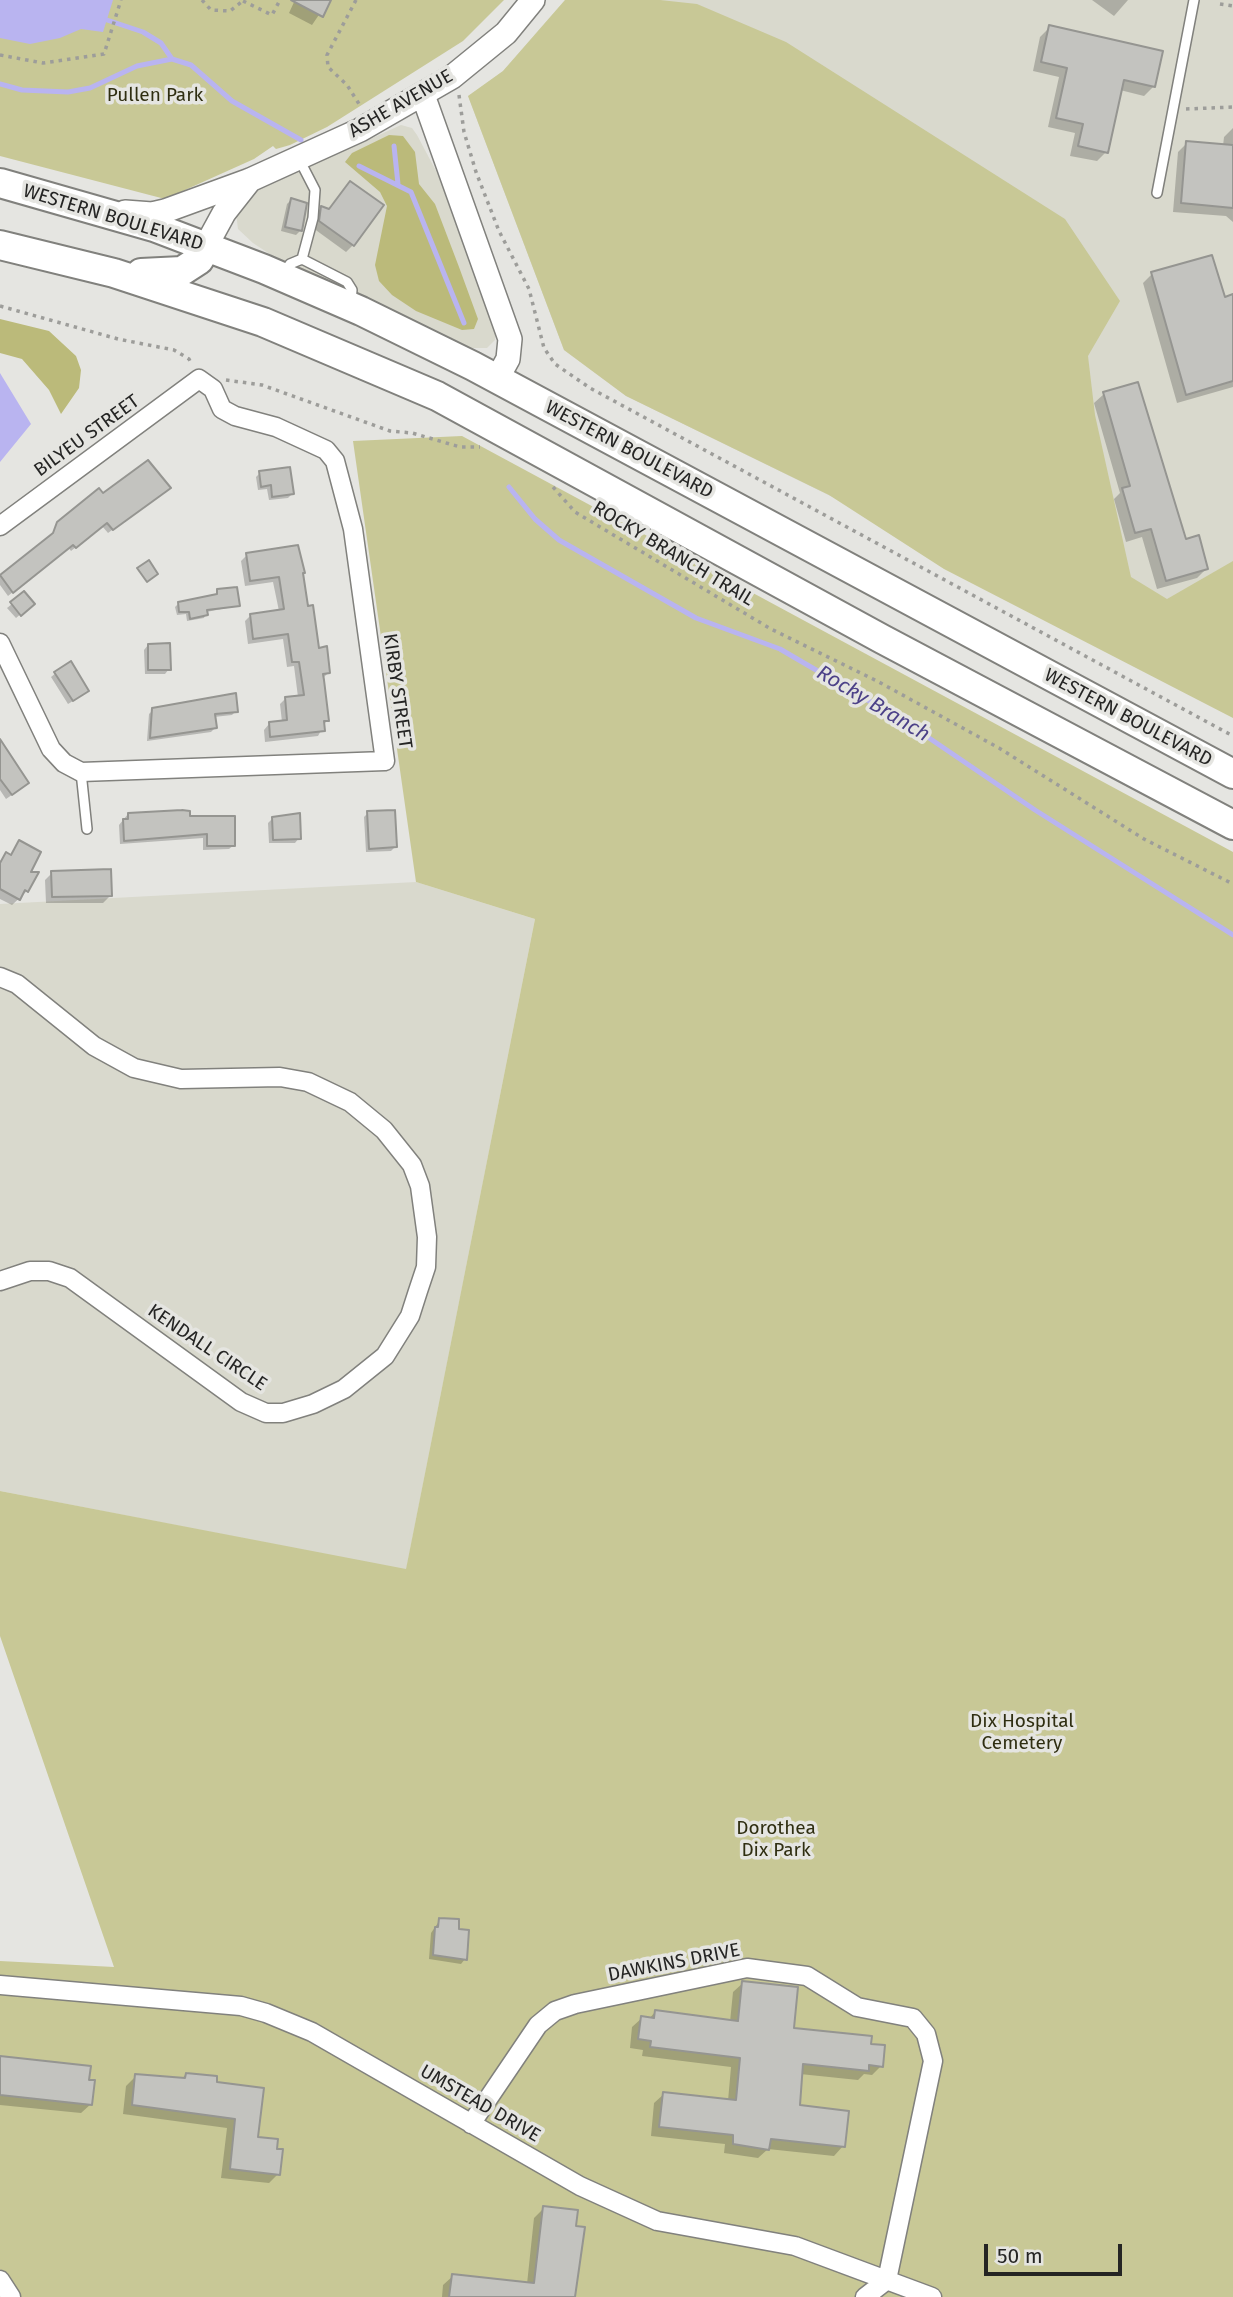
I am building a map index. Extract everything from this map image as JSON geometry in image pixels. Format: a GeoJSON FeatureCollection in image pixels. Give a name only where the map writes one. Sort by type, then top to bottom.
{"type":"FeatureCollection","features":[{"type":"Feature","properties":{"kind":"main road","name":"WESTERN BOULEVARD"},"geometry":{"type":"LineString","coordinates":[[0,183],[87,206],[205,246],[292,268],[350,306],[497,379],[1233,774]]}},
{"type":"Feature","properties":{"kind":"main road"},"geometry":{"type":"LineString","coordinates":[[0,245],[114,272],[310,340],[479,417],[882,639],[1233,825]]}},
{"type":"Feature","properties":{"kind":"main road"},"geometry":{"type":"LineString","coordinates":[[114,272],[182,271],[199,260],[205,246]]}},
{"type":"Feature","properties":{"kind":"main road"},"geometry":{"type":"LineString","coordinates":[[479,417],[497,379]]}},
{"type":"Feature","properties":{"kind":"street","name":"ASHE AVENUE"},"geometry":{"type":"LineString","coordinates":[[87,206],[152,214],[250,180],[299,159],[423,95],[452,76],[506,33],[533,0]]}},
{"type":"Feature","properties":{"kind":"street"},"geometry":{"type":"LineString","coordinates":[[423,95],[510,339],[508,359],[497,379]]}},
{"type":"Feature","properties":{"kind":"street","name":"ASHE AVENUE"},"geometry":{"type":"LineString","coordinates":[[205,246],[224,213],[250,180]]}},
{"type":"Feature","properties":{"kind":"street","name":"BILYEU STREET"},"geometry":{"type":"LineString","coordinates":[[0,526],[199,379]]}},
{"type":"Feature","properties":{"kind":"street","name":"KIRBY STREET"},"geometry":{"type":"LineString","coordinates":[[81,772],[385,761],[353,529],[335,461],[326,450],[311,441],[235,416],[222,409],[213,389],[199,379]]}},
{"type":"Feature","properties":{"kind":"street"},"geometry":{"type":"LineString","coordinates":[[0,643],[51,749],[64,763],[81,772]]}},
{"type":"Feature","properties":{"kind":"street","name":"KENDALL CIRCLE"},"geometry":{"type":"LineString","coordinates":[[0,977],[17,984],[94,1046],[134,1068],[181,1079],[280,1077],[308,1082],[350,1102],[392,1138],[412,1165],[420,1186],[427,1237],[426,1267],[410,1316],[385,1356],[344,1389],[313,1404],[284,1413],[266,1413],[241,1402],[70,1278],[49,1271],[30,1271],[0,1281]]}},
{"type":"Feature","properties":{"kind":"street","name":"DAWKINS DRIVE"},"geometry":{"type":"LineString","coordinates":[[471,2124],[538,2025],[555,2011],[575,2004],[747,1968],[807,1976],[857,2007],[913,2018],[926,2034],[933,2061],[887,2280]]}},
{"type":"Feature","properties":{"kind":"street","name":"UMSTEAD DRIVE"},"geometry":{"type":"LineString","coordinates":[[0,1985],[241,2006],[266,2013],[312,2032],[580,2186],[657,2221],[795,2246],[932,2297]]}},
{"type":"Feature","properties":{"kind":"street"},"geometry":{"type":"LineString","coordinates":[[0,2280],[12,2297]]}},
{"type":"Feature","properties":{"kind":"street"},"geometry":{"type":"LineString","coordinates":[[864,2297],[887,2280]]}},
{"type":"Feature","properties":{"kind":"lane"},"geometry":{"type":"LineString","coordinates":[[1157,193],[1194,0]]}},
{"type":"Feature","properties":{"kind":"lane"},"geometry":{"type":"LineString","coordinates":[[292,268],[313,218],[315,190],[299,159]]}},
{"type":"Feature","properties":{"kind":"lane"},"geometry":{"type":"LineString","coordinates":[[81,772],[87,829]]}},
{"type":"Feature","properties":{"kind":"path"},"geometry":{"type":"LineString","coordinates":[[0,55],[43,63],[104,54],[121,0]]}},
{"type":"Feature","properties":{"kind":"path"},"geometry":{"type":"LineString","coordinates":[[202,0],[211,10],[230,10],[244,0],[272,15],[280,0]]}},
{"type":"Feature","properties":{"kind":"path"},"geometry":{"type":"LineString","coordinates":[[356,0],[327,55],[328,66],[347,85],[363,109]]}},
{"type":"Feature","properties":{"kind":"path"},"geometry":{"type":"LineString","coordinates":[[1220,4],[1233,6]]}},
{"type":"Feature","properties":{"kind":"path"},"geometry":{"type":"LineString","coordinates":[[458,93],[464,132],[477,172],[499,231],[528,289],[544,348],[555,364],[590,388],[1233,736]]}},
{"type":"Feature","properties":{"kind":"path"},"geometry":{"type":"LineString","coordinates":[[1186,108],[1233,107]]}},
{"type":"Feature","properties":{"kind":"path"},"geometry":{"type":"LineString","coordinates":[[0,306],[118,339],[174,350],[189,359],[199,379],[233,380],[262,385],[390,431],[412,433],[460,447],[483,447]]}},
{"type":"Feature","properties":{"kind":"path","name":"ROCKY BRANCH TRAIL"},"geometry":{"type":"LineString","coordinates":[[550,484],[575,512],[771,629],[950,721],[1144,839],[1233,884]]}},
{"type":"Feature","properties":{"kind":"shaded area"},"geometry":{"type":"Polygon","coordinates":[[[0,0],[113,0],[103,32],[81,29],[60,38],[30,44],[0,38],[0,0]]]}},
{"type":"Feature","properties":{"kind":"shaded area"},"geometry":{"type":"Polygon","coordinates":[[[565,0],[1233,0],[1233,693],[626,396],[564,350],[468,96],[503,71],[565,0]]]}},
{"type":"Feature","properties":{"kind":"shaded area"},"geometry":{"type":"Polygon","coordinates":[[[401,125],[412,128],[417,135],[444,186],[496,332],[495,340],[487,348],[472,348],[294,270],[253,243],[238,229],[236,213],[249,194],[401,125]]]}},
{"type":"Feature","properties":{"kind":"shaded area"},"geometry":{"type":"Polygon","coordinates":[[[389,135],[403,136],[415,152],[419,184],[435,204],[478,319],[474,329],[462,330],[416,311],[392,295],[379,281],[375,265],[387,206],[380,192],[345,162],[352,153],[389,135]]]}},
{"type":"Feature","properties":{"kind":"shaded area"},"geometry":{"type":"Polygon","coordinates":[[[0,319],[49,331],[76,356],[81,370],[79,388],[61,414],[49,390],[22,359],[0,353],[0,319]]]}},
{"type":"Feature","properties":{"kind":"shaded area"},"geometry":{"type":"Polygon","coordinates":[[[0,373],[31,424],[0,462],[0,373]]]}},
{"type":"Feature","properties":{"kind":"shaded area"},"geometry":{"type":"Polygon","coordinates":[[[416,882],[535,919],[406,1570],[0,1491],[0,904],[416,882]]]}},
{"type":"Feature","properties":{"kind":"green space","name":"Pullen Park"},"geometry":{"type":"Polygon","coordinates":[[[0,0],[504,0],[463,41],[327,127],[290,145],[276,149],[273,146],[254,159],[165,199],[0,156],[0,0]]]}},
{"type":"Feature","properties":{"kind":"green space"},"geometry":{"type":"Polygon","coordinates":[[[565,0],[660,0],[697,4],[786,42],[1065,219],[1120,301],[1088,356],[1095,415],[1131,577],[1167,599],[1233,561],[1233,718],[944,569],[829,495],[626,396],[564,350],[468,96],[503,71],[565,0]]]}},
{"type":"Feature","properties":{"kind":"green space","name":"Dorothea Dix Park"},"geometry":{"type":"Polygon","coordinates":[[[462,436],[1233,852],[1233,2297],[17,2297],[0,2269],[0,1961],[114,1967],[0,1636],[0,1491],[406,1569],[535,919],[416,882],[353,441],[462,436]]]}},
{"type":"Feature","properties":{"kind":"building"},"geometry":{"type":"Polygon","coordinates":[[[291,0],[331,0],[323,17],[291,0]]]}},
{"type":"Feature","properties":{"kind":"building"},"geometry":{"type":"Polygon","coordinates":[[[1049,25],[1163,51],[1155,87],[1124,80],[1108,153],[1078,146],[1083,124],[1056,118],[1067,68],[1041,62],[1049,25]]]}},
{"type":"Feature","properties":{"kind":"building"},"geometry":{"type":"Polygon","coordinates":[[[1186,141],[1233,145],[1233,208],[1181,203],[1186,141]]]}},
{"type":"Feature","properties":{"kind":"building"},"geometry":{"type":"Polygon","coordinates":[[[350,181],[384,205],[354,246],[319,221],[321,206],[329,209],[350,181]]]}},
{"type":"Feature","properties":{"kind":"building"},"geometry":{"type":"Polygon","coordinates":[[[291,198],[307,203],[302,231],[285,227],[291,198]]]}},
{"type":"Feature","properties":{"kind":"building"},"geometry":{"type":"Polygon","coordinates":[[[1212,255],[1225,297],[1233,294],[1233,381],[1186,395],[1151,272],[1212,255]]]}},
{"type":"Feature","properties":{"kind":"building"},"geometry":{"type":"Polygon","coordinates":[[[1138,382],[1186,539],[1199,535],[1208,569],[1166,581],[1151,529],[1135,533],[1122,488],[1130,486],[1103,392],[1138,382]]]}},
{"type":"Feature","properties":{"kind":"building"},"geometry":{"type":"Polygon","coordinates":[[[148,460],[171,488],[113,530],[107,523],[76,548],[73,545],[13,593],[0,575],[53,533],[57,522],[99,488],[103,493],[148,460]]]}},
{"type":"Feature","properties":{"kind":"building"},"geometry":{"type":"Polygon","coordinates":[[[290,467],[294,494],[272,497],[271,485],[261,487],[259,471],[290,467]]]}},
{"type":"Feature","properties":{"kind":"building"},"geometry":{"type":"Polygon","coordinates":[[[298,545],[305,573],[308,606],[313,605],[319,648],[327,646],[330,673],[323,674],[329,721],[324,721],[325,731],[270,737],[269,722],[287,720],[285,697],[304,695],[299,662],[292,662],[288,634],[253,639],[250,614],[284,609],[279,577],[250,581],[246,553],[298,545]]]}},
{"type":"Feature","properties":{"kind":"building"},"geometry":{"type":"Polygon","coordinates":[[[149,560],[158,574],[147,582],[137,568],[149,560]]]}},
{"type":"Feature","properties":{"kind":"building"},"geometry":{"type":"Polygon","coordinates":[[[237,587],[240,606],[207,610],[208,615],[190,619],[189,612],[179,612],[178,602],[217,594],[217,589],[237,587]]]}},
{"type":"Feature","properties":{"kind":"building"},"geometry":{"type":"Polygon","coordinates":[[[24,591],[35,604],[21,616],[10,602],[24,591]]]}},
{"type":"Feature","properties":{"kind":"building"},"geometry":{"type":"Polygon","coordinates":[[[170,643],[171,670],[148,670],[148,644],[170,643]]]}},
{"type":"Feature","properties":{"kind":"building"},"geometry":{"type":"Polygon","coordinates":[[[71,661],[89,691],[73,701],[54,672],[71,661]]]}},
{"type":"Feature","properties":{"kind":"building"},"geometry":{"type":"Polygon","coordinates":[[[236,693],[238,712],[215,714],[217,728],[150,738],[152,708],[236,693]]]}},
{"type":"Feature","properties":{"kind":"building"},"geometry":{"type":"Polygon","coordinates":[[[0,739],[29,783],[12,795],[0,779],[0,739]]]}},
{"type":"Feature","properties":{"kind":"building"},"geometry":{"type":"Polygon","coordinates":[[[395,810],[397,847],[369,849],[367,811],[395,810]]]}},
{"type":"Feature","properties":{"kind":"building"},"geometry":{"type":"Polygon","coordinates":[[[190,811],[190,816],[235,816],[235,846],[207,846],[207,834],[124,841],[123,819],[128,819],[128,813],[190,811]]]}},
{"type":"Feature","properties":{"kind":"building"},"geometry":{"type":"Polygon","coordinates":[[[300,813],[301,839],[273,840],[272,817],[300,813]]]}},
{"type":"Feature","properties":{"kind":"building"},"geometry":{"type":"Polygon","coordinates":[[[19,840],[41,852],[31,872],[39,872],[28,892],[25,890],[20,900],[0,889],[0,863],[6,852],[11,855],[19,840]]]}},
{"type":"Feature","properties":{"kind":"building"},"geometry":{"type":"Polygon","coordinates":[[[111,869],[112,896],[52,897],[51,871],[111,869]]]}},
{"type":"Feature","properties":{"kind":"building"},"geometry":{"type":"Polygon","coordinates":[[[439,1918],[459,1919],[459,1929],[469,1930],[467,1960],[433,1955],[435,1927],[438,1927],[439,1918]]]}},
{"type":"Feature","properties":{"kind":"building"},"geometry":{"type":"Polygon","coordinates":[[[742,1981],[798,1987],[794,2028],[872,2036],[871,2044],[885,2045],[883,2067],[869,2065],[869,2071],[803,2064],[800,2105],[849,2111],[845,2147],[771,2139],[769,2150],[733,2144],[733,2135],[659,2127],[663,2092],[736,2100],[740,2058],[650,2047],[651,2041],[638,2039],[641,2016],[654,2018],[655,2010],[738,2021],[742,1981]]]}},
{"type":"Feature","properties":{"kind":"building"},"geometry":{"type":"Polygon","coordinates":[[[0,2056],[91,2066],[89,2080],[95,2080],[92,2105],[0,2095],[0,2056]]]}},
{"type":"Feature","properties":{"kind":"building"},"geometry":{"type":"Polygon","coordinates":[[[186,2073],[217,2076],[217,2082],[264,2088],[258,2137],[278,2139],[277,2149],[283,2149],[280,2175],[230,2169],[235,2119],[132,2105],[135,2074],[185,2078],[186,2073]]]}},
{"type":"Feature","properties":{"kind":"building"},"geometry":{"type":"Polygon","coordinates":[[[543,2206],[578,2210],[576,2226],[585,2227],[575,2297],[449,2297],[452,2274],[534,2283],[543,2206]]]}},
{"type":"Feature","properties":{"kind":"waterway"},"geometry":{"type":"LineString","coordinates":[[107,20],[143,32],[161,43],[172,59]]}},
{"type":"Feature","properties":{"kind":"waterway","name":"Rocky Branch"},"geometry":{"type":"LineString","coordinates":[[0,84],[22,90],[68,92],[90,88],[137,66],[172,59],[191,65],[232,101],[301,140]]}},
{"type":"Feature","properties":{"kind":"waterway"},"geometry":{"type":"LineString","coordinates":[[394,146],[398,184]]}},
{"type":"Feature","properties":{"kind":"waterway","name":"Rocky Branch"},"geometry":{"type":"LineString","coordinates":[[359,166],[411,192],[464,323]]}},
{"type":"Feature","properties":{"kind":"waterway","name":"Rocky Branch"},"geometry":{"type":"LineString","coordinates":[[509,487],[535,519],[559,540],[696,618],[780,649],[907,723],[1035,810],[1233,935]]}},
{"type":"Feature","properties":{"kind":"park label","name":"Dix Hospital Cemetery"},"geometry":{"type":"Point","coordinates":[1022,1733]}}]}
